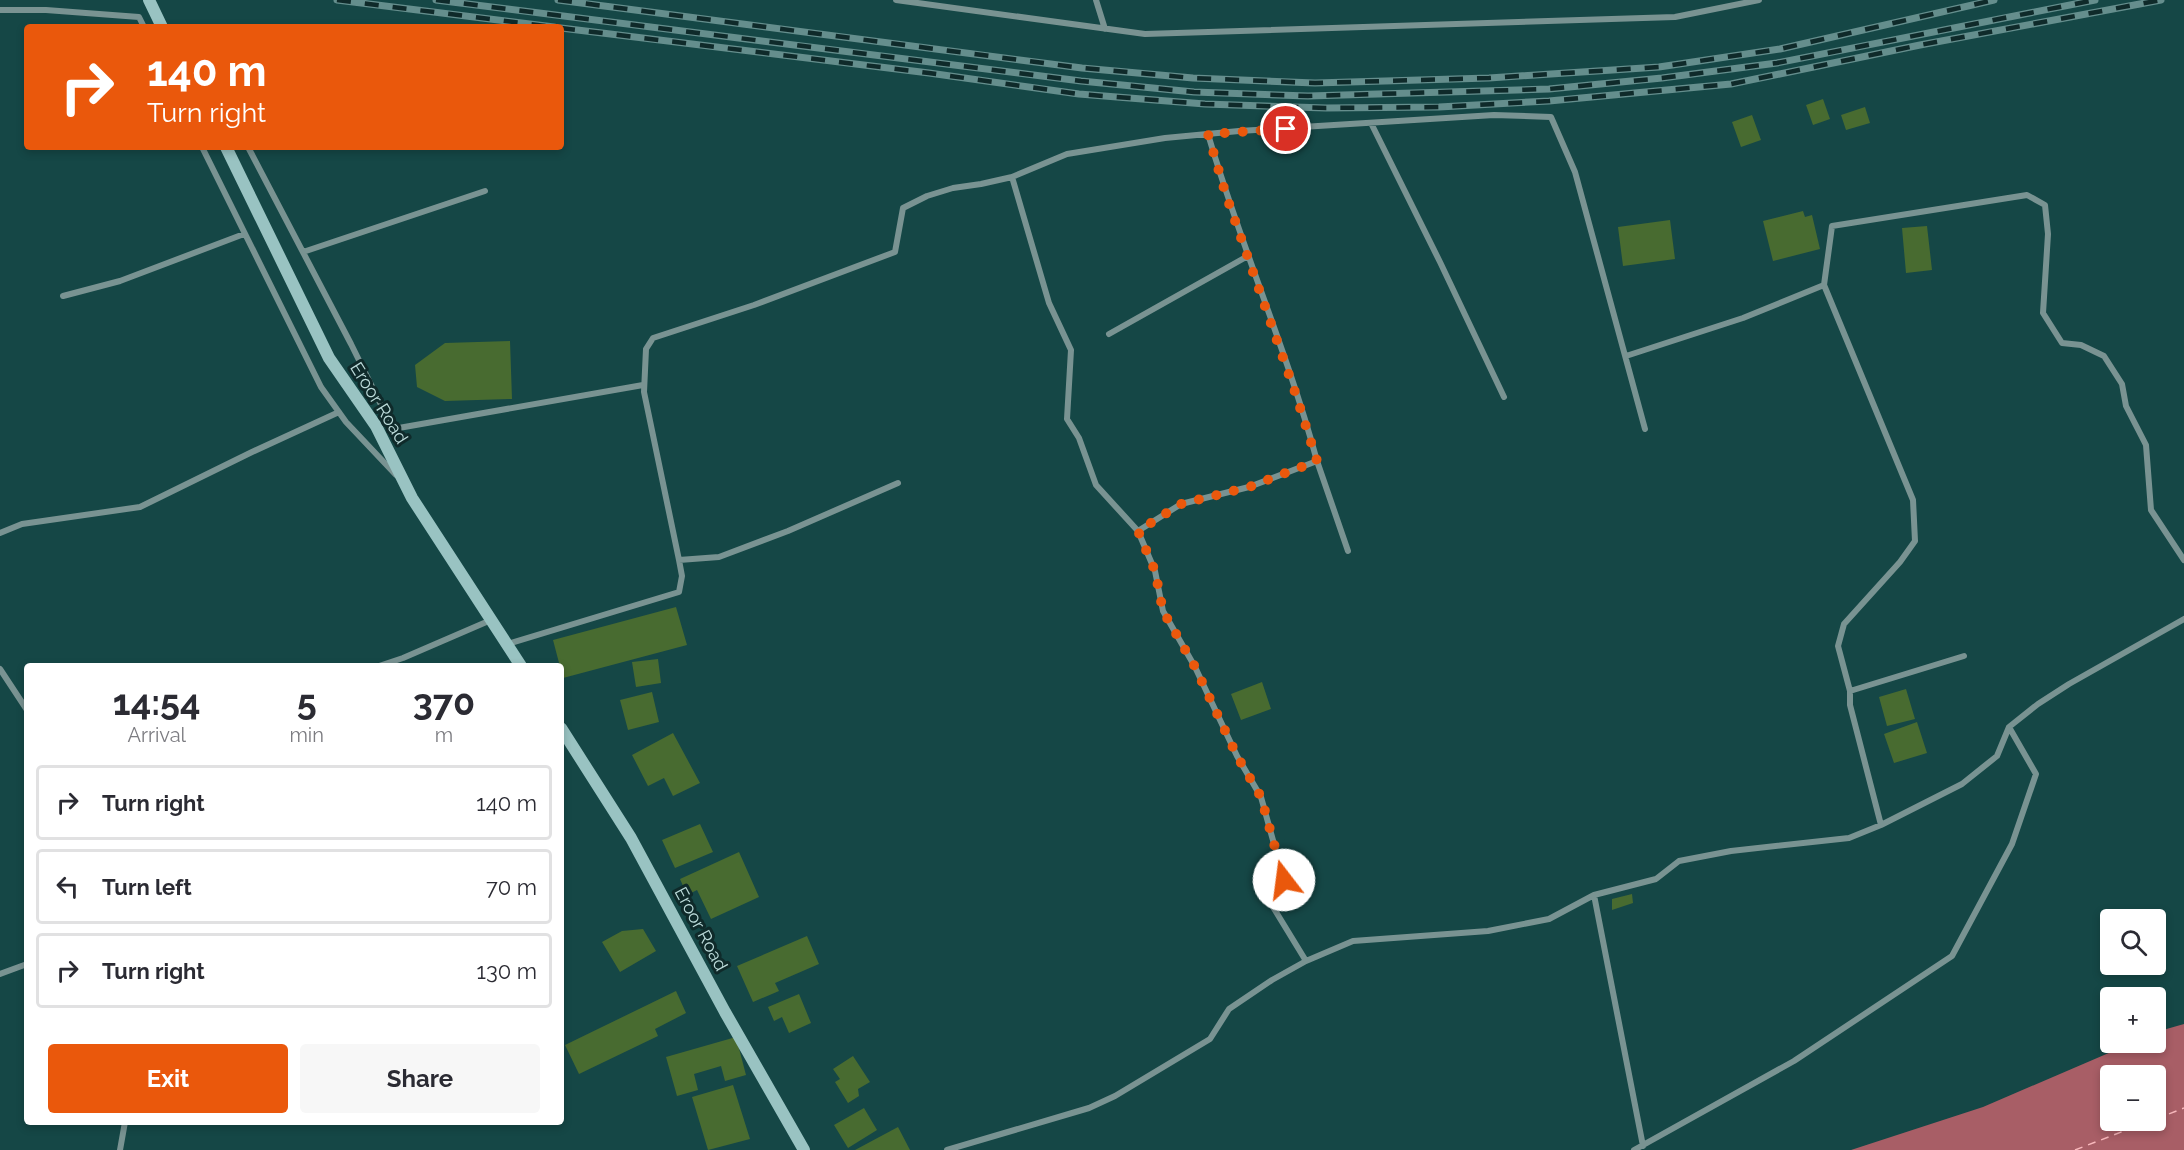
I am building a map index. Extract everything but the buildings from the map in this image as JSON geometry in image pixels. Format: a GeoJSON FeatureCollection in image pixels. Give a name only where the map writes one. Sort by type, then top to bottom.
{"type":"FeatureCollection","features":[{"type":"Feature","properties":{"kind":"main road"},"geometry":{"type":"LineString","coordinates":[[150,0],[161,24]]}},
{"type":"Feature","properties":{"kind":"main road","name":"Eroor Road"},"geometry":{"type":"LineString","coordinates":[[227,150],[329,358],[376,426],[405,485],[519,663]]}},
{"type":"Feature","properties":{"kind":"main road","name":"Eroor Road"},"geometry":{"type":"LineString","coordinates":[[564,733],[631,838],[800,1149]]}},
{"type":"Feature","properties":{"kind":"street"},"geometry":{"type":"LineString","coordinates":[[896,0],[1145,34],[1675,17],[1759,0]]}},
{"type":"Feature","properties":{"kind":"street"},"geometry":{"type":"LineString","coordinates":[[1096,0],[1105,29]]}},
{"type":"Feature","properties":{"kind":"street"},"geometry":{"type":"LineString","coordinates":[[0,10],[46,10],[139,17],[142,24]]}},
{"type":"Feature","properties":{"kind":"street"},"geometry":{"type":"LineString","coordinates":[[507,644],[679,592],[682,576],[643,384],[646,349],[653,338],[754,305],[895,252],[903,208],[927,196],[953,188],[1012,177],[1067,154],[1165,138],[1208,134],[1494,115],[1551,117],[1575,172],[1645,429]]}},
{"type":"Feature","properties":{"kind":"street"},"geometry":{"type":"LineString","coordinates":[[1371,123],[1504,397]]}},
{"type":"Feature","properties":{"kind":"street"},"geometry":{"type":"LineString","coordinates":[[1208,134],[1226,195],[1348,551]]}},
{"type":"Feature","properties":{"kind":"street"},"geometry":{"type":"LineString","coordinates":[[203,150],[321,387],[339,412],[405,485]]}},
{"type":"Feature","properties":{"kind":"street"},"geometry":{"type":"LineString","coordinates":[[250,150],[393,429],[643,384]]}},
{"type":"Feature","properties":{"kind":"street"},"geometry":{"type":"LineString","coordinates":[[1012,177],[1049,303],[1071,350],[1067,419],[1079,438],[1096,485],[1138,531],[1155,571],[1163,611],[1195,667],[1237,756],[1261,797],[1284,880],[1273,907],[1306,961]]}},
{"type":"Feature","properties":{"kind":"street"},"geometry":{"type":"LineString","coordinates":[[303,252],[485,191]]}},
{"type":"Feature","properties":{"kind":"street"},"geometry":{"type":"LineString","coordinates":[[1881,825],[1850,705],[1851,691],[1838,646],[1844,624],[1900,562],[1915,541],[1913,500],[1824,285],[1832,226],[2027,195],[2045,205],[2048,234],[2043,313],[2062,343],[2081,345],[2104,356],[2122,384],[2126,406],[2146,445],[2151,510],[2184,560]]}},
{"type":"Feature","properties":{"kind":"street"},"geometry":{"type":"LineString","coordinates":[[63,296],[120,281],[244,234]]}},
{"type":"Feature","properties":{"kind":"street"},"geometry":{"type":"LineString","coordinates":[[1109,334],[1248,256]]}},
{"type":"Feature","properties":{"kind":"street"},"geometry":{"type":"LineString","coordinates":[[1626,356],[1743,318],[1824,285]]}},
{"type":"Feature","properties":{"kind":"street"},"geometry":{"type":"LineString","coordinates":[[0,533],[22,524],[140,507],[339,412]]}},
{"type":"Feature","properties":{"kind":"street"},"geometry":{"type":"LineString","coordinates":[[1138,531],[1181,504],[1249,487],[1317,461]]}},
{"type":"Feature","properties":{"kind":"street"},"geometry":{"type":"LineString","coordinates":[[679,560],[719,557],[788,531],[898,483]]}},
{"type":"Feature","properties":{"kind":"street"},"geometry":{"type":"LineString","coordinates":[[947,1150],[1089,1108],[1115,1096],[1210,1039],[1229,1009],[1272,980],[1306,961],[1353,941],[1488,931],[1549,919],[1594,895],[1656,879],[1679,861],[1731,851],[1849,838],[1881,825],[1962,784],[1997,756],[2009,727],[2038,704],[2184,619]]}},
{"type":"Feature","properties":{"kind":"street"},"geometry":{"type":"LineString","coordinates":[[388,663],[491,620]]}},
{"type":"Feature","properties":{"kind":"street"},"geometry":{"type":"LineString","coordinates":[[1851,691],[1964,656]]}},
{"type":"Feature","properties":{"kind":"street"},"geometry":{"type":"LineString","coordinates":[[0,669],[24,705]]}},
{"type":"Feature","properties":{"kind":"street"},"geometry":{"type":"LineString","coordinates":[[1634,1150],[1794,1061],[1952,956],[2012,844],[2036,774],[2009,727]]}},
{"type":"Feature","properties":{"kind":"street"},"geometry":{"type":"LineString","coordinates":[[1594,895],[1643,1146]]}},
{"type":"Feature","properties":{"kind":"street"},"geometry":{"type":"LineString","coordinates":[[0,974],[24,965]]}},
{"type":"Feature","properties":{"kind":"street"},"geometry":{"type":"LineString","coordinates":[[120,1150],[124,1125]]}},
{"type":"Feature","properties":{"kind":"shaded area"},"geometry":{"type":"Polygon","coordinates":[[[2184,1024],[2184,1150],[1851,1150],[1983,1107],[2109,1053],[2166,1053],[2166,1029],[2184,1024]]]}},
{"type":"Feature","properties":{"kind":"ferry route"},"geometry":{"type":"LineString","coordinates":[[2166,1115],[2184,1108]]}},
{"type":"Feature","properties":{"kind":"ferry route"},"geometry":{"type":"LineString","coordinates":[[2075,1150],[2124,1131]]}},
{"type":"Feature","properties":{"kind":"railway"},"geometry":{"type":"LineString","coordinates":[[337,0],[530,24]]}},
{"type":"Feature","properties":{"kind":"railway"},"geometry":{"type":"LineString","coordinates":[[436,0],[1081,81],[1194,92],[1308,96],[1549,89],[1662,78],[1777,63],[2095,0]]}},
{"type":"Feature","properties":{"kind":"railway"},"geometry":{"type":"LineString","coordinates":[[558,0],[1082,68],[1193,78],[1315,83],[1489,78],[1659,67],[1780,49],[1994,0]]}},
{"type":"Feature","properties":{"kind":"railway"},"geometry":{"type":"LineString","coordinates":[[564,28],[929,73],[1079,94],[1205,104],[1326,108],[1439,107],[1549,101],[1731,84],[1920,45],[2161,0]]}},
{"type":"Feature","properties":{"kind":"route"},"geometry":{"type":"LineString","coordinates":[[1284,880],[1261,797],[1237,756],[1195,667],[1163,611],[1155,571],[1138,531],[1181,504],[1249,487],[1317,461],[1226,195],[1208,134],[1286,129]]}}]}
